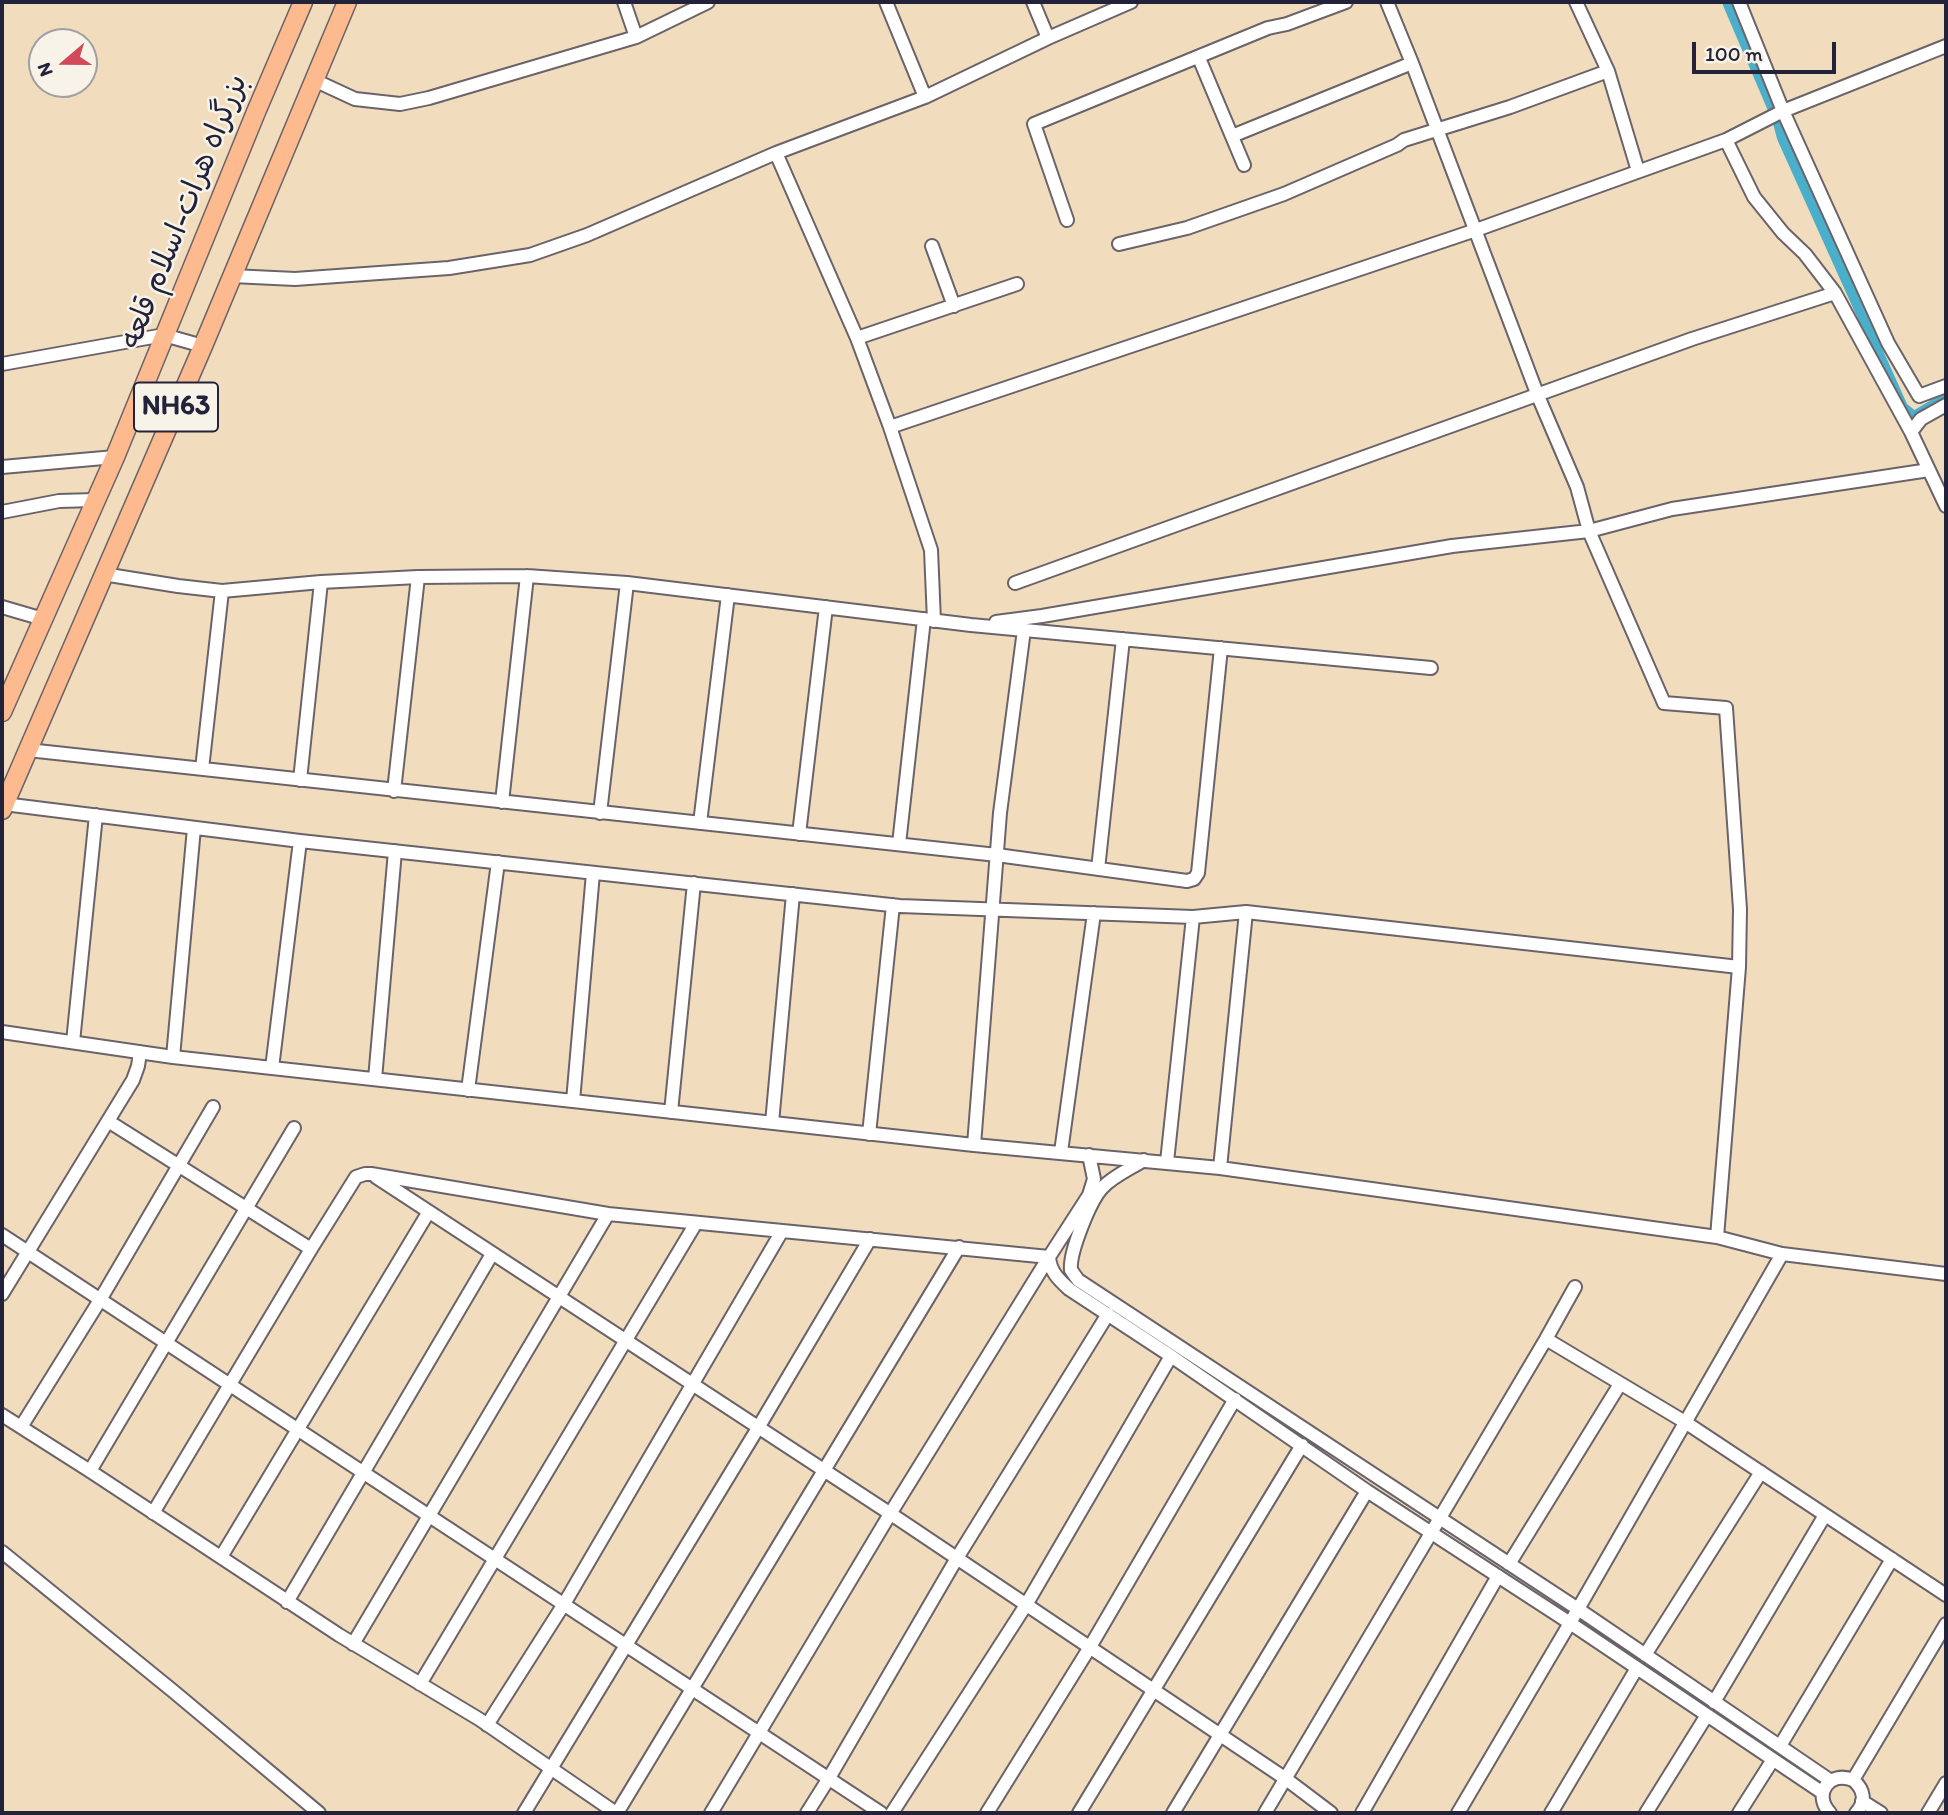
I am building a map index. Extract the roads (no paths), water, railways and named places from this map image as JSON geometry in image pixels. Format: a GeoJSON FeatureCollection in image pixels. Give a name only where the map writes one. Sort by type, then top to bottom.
{"type":"FeatureCollection","features":[{"type":"Feature","properties":{"kind":"highway","name":"بزرگراه هرات-اسلام قلعه"},"geometry":{"type":"LineString","coordinates":[[2,712],[115,457],[303,2]]}},
{"type":"Feature","properties":{"kind":"highway","name":"NH63"},"geometry":{"type":"LineString","coordinates":[[3,807],[203,346],[347,2]]}},
{"type":"Feature","properties":{"kind":"street"},"geometry":{"type":"LineString","coordinates":[[624,2],[636,37]]}},
{"type":"Feature","properties":{"kind":"street"},"geometry":{"type":"LineString","coordinates":[[314,80],[355,99],[400,104],[429,98],[636,37],[708,2]]}},
{"type":"Feature","properties":{"kind":"street"},"geometry":{"type":"LineString","coordinates":[[886,2],[925,97]]}},
{"type":"Feature","properties":{"kind":"street"},"geometry":{"type":"LineString","coordinates":[[1034,2],[1048,38]]}},
{"type":"Feature","properties":{"kind":"street"},"geometry":{"type":"LineString","coordinates":[[232,276],[295,279],[449,268],[530,255],[587,235],[776,153],[925,97],[1131,2]]}},
{"type":"Feature","properties":{"kind":"street"},"geometry":{"type":"LineString","coordinates":[[1067,220],[1034,124],[1268,28],[1287,24],[1346,2]]}},
{"type":"Feature","properties":{"kind":"street"},"geometry":{"type":"LineString","coordinates":[[1387,2],[1538,396],[1577,487],[1589,530],[1664,703],[1726,708],[1740,909],[1739,967],[1717,1237]]}},
{"type":"Feature","properties":{"kind":"street"},"geometry":{"type":"LineString","coordinates":[[1576,2],[1608,71],[1638,171]]}},
{"type":"Feature","properties":{"kind":"street"},"geometry":{"type":"LineString","coordinates":[[1739,2],[1783,111],[1888,343],[1919,396],[1946,386]]}},
{"type":"Feature","properties":{"kind":"street"},"geometry":{"type":"LineString","coordinates":[[890,427],[1476,230],[1726,140],[1783,111],[1946,46]]}},
{"type":"Feature","properties":{"kind":"street"},"geometry":{"type":"LineString","coordinates":[[1199,58],[1244,165]]}},
{"type":"Feature","properties":{"kind":"street"},"geometry":{"type":"LineString","coordinates":[[1233,136],[1412,63]]}},
{"type":"Feature","properties":{"kind":"street"},"geometry":{"type":"LineString","coordinates":[[1119,244],[1187,228],[1284,194],[1404,140],[1510,107],[1608,71]]}},
{"type":"Feature","properties":{"kind":"street"},"geometry":{"type":"LineString","coordinates":[[1726,140],[1754,197],[1783,233],[1805,254],[1835,293],[1911,432],[1946,506]]}},
{"type":"Feature","properties":{"kind":"street"},"geometry":{"type":"LineString","coordinates":[[776,153],[857,338],[931,550],[929,620],[899,844]]}},
{"type":"Feature","properties":{"kind":"street"},"geometry":{"type":"LineString","coordinates":[[932,246],[954,306]]}},
{"type":"Feature","properties":{"kind":"street"},"geometry":{"type":"LineString","coordinates":[[857,338],[1017,284]]}},
{"type":"Feature","properties":{"kind":"street"},"geometry":{"type":"LineString","coordinates":[[1015,583],[1692,340],[1835,293]]}},
{"type":"Feature","properties":{"kind":"street"},"geometry":{"type":"LineString","coordinates":[[2,364],[164,335],[203,346]]}},
{"type":"Feature","properties":{"kind":"street"},"geometry":{"type":"LineString","coordinates":[[1911,432],[1920,419],[1946,405]]}},
{"type":"Feature","properties":{"kind":"street"},"geometry":{"type":"LineString","coordinates":[[2,467],[115,457]]}},
{"type":"Feature","properties":{"kind":"street"},"geometry":{"type":"LineString","coordinates":[[971,625],[1042,616],[1452,546],[1589,530],[1672,509],[1929,470]]}},
{"type":"Feature","properties":{"kind":"street"},"geometry":{"type":"LineString","coordinates":[[2,512],[59,500],[95,500]]}},
{"type":"Feature","properties":{"kind":"street"},"geometry":{"type":"LineString","coordinates":[[103,574],[222,591],[418,577],[527,576],[627,583],[971,625],[1431,668]]}},
{"type":"Feature","properties":{"kind":"street"},"geometry":{"type":"LineString","coordinates":[[502,802],[527,576]]}},
{"type":"Feature","properties":{"kind":"street"},"geometry":{"type":"LineString","coordinates":[[394,791],[418,577]]}},
{"type":"Feature","properties":{"kind":"street"},"geometry":{"type":"LineString","coordinates":[[300,780],[321,582]]}},
{"type":"Feature","properties":{"kind":"street"},"geometry":{"type":"LineString","coordinates":[[600,813],[627,583]]}},
{"type":"Feature","properties":{"kind":"street"},"geometry":{"type":"LineString","coordinates":[[202,769],[222,591]]}},
{"type":"Feature","properties":{"kind":"street"},"geometry":{"type":"LineString","coordinates":[[700,823],[728,595]]}},
{"type":"Feature","properties":{"kind":"street"},"geometry":{"type":"LineString","coordinates":[[2,607],[43,619]]}},
{"type":"Feature","properties":{"kind":"street"},"geometry":{"type":"LineString","coordinates":[[799,834],[826,607]]}},
{"type":"Feature","properties":{"kind":"street"},"geometry":{"type":"LineString","coordinates":[[974,1145],[1000,813],[1024,629]]}},
{"type":"Feature","properties":{"kind":"street"},"geometry":{"type":"LineString","coordinates":[[1098,869],[1123,639]]}},
{"type":"Feature","properties":{"kind":"street"},"geometry":{"type":"LineString","coordinates":[[28,750],[997,855],[1186,881],[1194,879],[1198,873],[1221,648]]}},
{"type":"Feature","properties":{"kind":"street"},"geometry":{"type":"LineString","coordinates":[[3,807],[893,905],[1193,917],[1246,912],[1739,967]]}},
{"type":"Feature","properties":{"kind":"street"},"geometry":{"type":"LineString","coordinates":[[73,1042],[96,816]]}},
{"type":"Feature","properties":{"kind":"street"},"geometry":{"type":"LineString","coordinates":[[173,1057],[194,828]]}},
{"type":"Feature","properties":{"kind":"street"},"geometry":{"type":"LineString","coordinates":[[272,1068],[300,841]]}},
{"type":"Feature","properties":{"kind":"street"},"geometry":{"type":"LineString","coordinates":[[375,1079],[395,851]]}},
{"type":"Feature","properties":{"kind":"street"},"geometry":{"type":"LineString","coordinates":[[468,1090],[498,862]]}},
{"type":"Feature","properties":{"kind":"street"},"geometry":{"type":"LineString","coordinates":[[573,1101],[593,873]]}},
{"type":"Feature","properties":{"kind":"street"},"geometry":{"type":"LineString","coordinates":[[671,1112],[694,883]]}},
{"type":"Feature","properties":{"kind":"street"},"geometry":{"type":"LineString","coordinates":[[772,1123],[793,894]]}},
{"type":"Feature","properties":{"kind":"street"},"geometry":{"type":"LineString","coordinates":[[869,1134],[893,905]]}},
{"type":"Feature","properties":{"kind":"street"},"geometry":{"type":"LineString","coordinates":[[1220,1168],[1246,912]]}},
{"type":"Feature","properties":{"kind":"street"},"geometry":{"type":"LineString","coordinates":[[1061,1152],[1094,913]]}},
{"type":"Feature","properties":{"kind":"street"},"geometry":{"type":"LineString","coordinates":[[1167,1162],[1193,917]]}},
{"type":"Feature","properties":{"kind":"street"},"geometry":{"type":"LineString","coordinates":[[2,1032],[173,1057],[468,1090],[974,1145],[1220,1168],[1717,1237],[1782,1254],[1946,1274]]}},
{"type":"Feature","properties":{"kind":"street"},"geometry":{"type":"LineString","coordinates":[[2,1294],[133,1080],[139,1052]]}},
{"type":"Feature","properties":{"kind":"street"},"geometry":{"type":"LineString","coordinates":[[21,1427],[100,1300],[213,1107]]}},
{"type":"Feature","properties":{"kind":"street"},"geometry":{"type":"LineString","coordinates":[[108,1121],[311,1249]]}},
{"type":"Feature","properties":{"kind":"street"},"geometry":{"type":"LineString","coordinates":[[90,1471],[294,1128]]}},
{"type":"Feature","properties":{"kind":"street"},"geometry":{"type":"LineString","coordinates":[[711,1813],[890,1514],[1089,1195],[1094,1178],[1089,1155]]}},
{"type":"Feature","properties":{"kind":"street"},"geometry":{"type":"LineString","coordinates":[[1144,1160],[1108,1182],[1095,1199],[1073,1253],[1071,1264],[1078,1280],[1578,1609],[1831,1781]]}},
{"type":"Feature","properties":{"kind":"street"},"geometry":{"type":"LineString","coordinates":[[153,1513],[356,1177],[365,1174],[608,1214],[1049,1257]]}},
{"type":"Feature","properties":{"kind":"street"},"geometry":{"type":"LineString","coordinates":[[371,1174],[957,1558],[1220,1734],[1331,1813]]}},
{"type":"Feature","properties":{"kind":"street"},"geometry":{"type":"LineString","coordinates":[[221,1558],[428,1213]]}},
{"type":"Feature","properties":{"kind":"street"},"geometry":{"type":"LineString","coordinates":[[353,1644],[608,1214]]}},
{"type":"Feature","properties":{"kind":"street"},"geometry":{"type":"LineString","coordinates":[[420,1684],[696,1223]]}},
{"type":"Feature","properties":{"kind":"street"},"geometry":{"type":"LineString","coordinates":[[487,1725],[564,1604],[782,1231]]}},
{"type":"Feature","properties":{"kind":"street"},"geometry":{"type":"LineString","coordinates":[[2,1235],[881,1813]]}},
{"type":"Feature","properties":{"kind":"street"},"geometry":{"type":"LineString","coordinates":[[524,1813],[870,1239]]}},
{"type":"Feature","properties":{"kind":"street"},"geometry":{"type":"LineString","coordinates":[[2,1415],[353,1644],[487,1725],[617,1813],[959,1247]]}},
{"type":"Feature","properties":{"kind":"street"},"geometry":{"type":"LineString","coordinates":[[288,1601],[492,1254]]}},
{"type":"Feature","properties":{"kind":"street"},"geometry":{"type":"LineString","coordinates":[[1458,1813],[1782,1254]]}},
{"type":"Feature","properties":{"kind":"street"},"geometry":{"type":"LineString","coordinates":[[1049,1257],[1051,1269],[1057,1278],[1079,1296],[1235,1399],[1367,1491],[1823,1793]]}},
{"type":"Feature","properties":{"kind":"street"},"geometry":{"type":"LineString","coordinates":[[1265,1813],[1575,1287]]}},
{"type":"Feature","properties":{"kind":"street"},"geometry":{"type":"LineString","coordinates":[[807,1813],[957,1558],[1108,1314]]}},
{"type":"Feature","properties":{"kind":"street"},"geometry":{"type":"LineString","coordinates":[[1546,1339],[1685,1422],[1946,1595]]}},
{"type":"Feature","properties":{"kind":"street"},"geometry":{"type":"LineString","coordinates":[[892,1813],[1026,1605],[1171,1356]]}},
{"type":"Feature","properties":{"kind":"street"},"geometry":{"type":"LineString","coordinates":[[1509,1564],[1620,1384]]}},
{"type":"Feature","properties":{"kind":"street"},"geometry":{"type":"LineString","coordinates":[[987,1813],[1090,1647],[1235,1399]]}},
{"type":"Feature","properties":{"kind":"street"},"geometry":{"type":"LineString","coordinates":[[1079,1813],[1302,1445]]}},
{"type":"Feature","properties":{"kind":"street"},"geometry":{"type":"LineString","coordinates":[[1645,1655],[1761,1472]]}},
{"type":"Feature","properties":{"kind":"street"},"geometry":{"type":"LineString","coordinates":[[1173,1813],[1367,1491]]}},
{"type":"Feature","properties":{"kind":"street"},"geometry":{"type":"LineString","coordinates":[[1714,1702],[1825,1515]]}},
{"type":"Feature","properties":{"kind":"street"},"geometry":{"type":"LineString","coordinates":[[2,1552],[319,1813]]}},
{"type":"Feature","properties":{"kind":"street"},"geometry":{"type":"LineString","coordinates":[[1780,1746],[1892,1559]]}},
{"type":"Feature","properties":{"kind":"street"},"geometry":{"type":"LineString","coordinates":[[1362,1813],[1498,1576]]}},
{"type":"Feature","properties":{"kind":"street"},"geometry":{"type":"LineString","coordinates":[[1853,1780],[1946,1624]]}},
{"type":"Feature","properties":{"kind":"street"},"geometry":{"type":"LineString","coordinates":[[1551,1813],[1637,1668]]}},
{"type":"Feature","properties":{"kind":"street"},"geometry":{"type":"LineString","coordinates":[[1646,1813],[1707,1715]]}},
{"type":"Feature","properties":{"kind":"street"},"geometry":{"type":"LineString","coordinates":[[1740,1813],[1772,1761]]}},
{"type":"Feature","properties":{"kind":"street"},"geometry":{"type":"LineString","coordinates":[[1830,1813],[1823,1804],[1823,1793],[1827,1784],[1840,1777],[1853,1780],[1862,1791],[1863,1801],[1856,1813]]}},
{"type":"Feature","properties":{"kind":"street"},"geometry":{"type":"LineString","coordinates":[[1928,1813],[1946,1783]]}},
{"type":"Feature","properties":{"kind":"street"},"geometry":{"type":"LineString","coordinates":[[1863,1801],[1881,1813]]}},
{"type":"Feature","properties":{"kind":"waterway"},"geometry":{"type":"LineString","coordinates":[[1727,2],[1777,119],[1782,138],[1903,407],[1914,416],[1946,397]]}}]}
